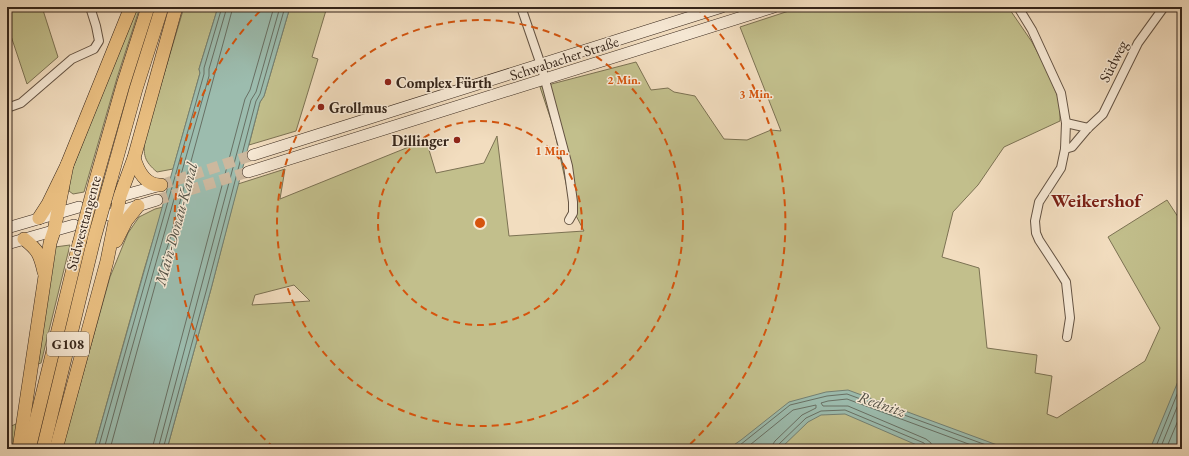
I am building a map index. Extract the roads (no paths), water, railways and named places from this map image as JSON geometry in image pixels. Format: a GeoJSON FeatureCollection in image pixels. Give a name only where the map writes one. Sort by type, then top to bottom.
{"type":"FeatureCollection","features":[{"type":"Feature","properties":{"kind":"highway"},"geometry":{"type":"LineString","coordinates":[[39,218],[48,204],[67,165],[131,7]]}},
{"type":"Feature","properties":{"kind":"highway","name":"Südwesttangente"},"geometry":{"type":"LineString","coordinates":[[29,449],[95,183],[123,85],[148,7]]}},
{"type":"Feature","properties":{"kind":"highway","name":"Südwesttangente"},"geometry":{"type":"LineString","coordinates":[[43,449],[94,239],[136,89],[162,7]]}},
{"type":"Feature","properties":{"kind":"highway"},"geometry":{"type":"LineString","coordinates":[[56,449],[107,261],[115,197],[134,158],[176,7]]}},
{"type":"Feature","properties":{"kind":"highway"},"geometry":{"type":"LineString","coordinates":[[134,158],[144,178],[153,184],[161,185]]}},
{"type":"Feature","properties":{"kind":"highway"},"geometry":{"type":"LineString","coordinates":[[19,449],[50,243],[58,213],[67,165]]}},
{"type":"Feature","properties":{"kind":"highway"},"geometry":{"type":"LineString","coordinates":[[107,261],[126,221],[138,206]]}},
{"type":"Feature","properties":{"kind":"highway"},"geometry":{"type":"LineString","coordinates":[[24,239],[35,248],[42,262],[45,274]]}},
{"type":"Feature","properties":{"kind":"main road","name":"Schwabacher Straße"},"geometry":{"type":"LineString","coordinates":[[253,155],[722,7]]}},
{"type":"Feature","properties":{"kind":"main road","name":"Schwabacher Straße"},"geometry":{"type":"LineString","coordinates":[[248,172],[546,80],[774,7]]}},
{"type":"Feature","properties":{"kind":"main road"},"geometry":{"type":"LineString","coordinates":[[115,197],[161,185]]}},
{"type":"Feature","properties":{"kind":"main road"},"geometry":{"type":"LineString","coordinates":[[112,214],[157,200]]}},
{"type":"Feature","properties":{"kind":"main road"},"geometry":{"type":"LineString","coordinates":[[7,228],[80,207]]}},
{"type":"Feature","properties":{"kind":"main road"},"geometry":{"type":"LineString","coordinates":[[7,244],[74,226]]}},
{"type":"Feature","properties":{"kind":"street"},"geometry":{"type":"LineString","coordinates":[[7,108],[21,103],[72,59],[94,49],[100,41],[90,7]]}},
{"type":"Feature","properties":{"kind":"street"},"geometry":{"type":"LineString","coordinates":[[521,7],[546,80],[568,166],[573,202],[573,213],[569,220]]}},
{"type":"Feature","properties":{"kind":"street"},"geometry":{"type":"LineString","coordinates":[[1018,7],[1032,30],[1061,93],[1066,124],[1065,149],[1061,168],[1039,202],[1035,221],[1036,233],[1066,282],[1070,318],[1067,337]]}},
{"type":"Feature","properties":{"kind":"street","name":"Südweg"},"geometry":{"type":"LineString","coordinates":[[1065,149],[1072,147],[1088,128],[1103,114],[1138,43],[1164,7]]}},
{"type":"Feature","properties":{"kind":"street"},"geometry":{"type":"LineString","coordinates":[[1066,124],[1088,128]]}},
{"type":"Feature","properties":{"kind":"water","name":"Main-Donau-Kanal"},"geometry":{"type":"Polygon","coordinates":[[[218,7],[290,7],[264,96],[260,102],[167,449],[94,449],[200,73],[199,69],[218,7]]]}},
{"type":"Feature","properties":{"kind":"water"},"geometry":{"type":"Polygon","coordinates":[[[1182,374],[1182,449],[1150,449],[1179,379],[1182,374]]]}},
{"type":"Feature","properties":{"kind":"water","name":"Rednitz"},"geometry":{"type":"Polygon","coordinates":[[[848,390],[1008,449],[926,449],[845,414],[821,415],[808,422],[780,449],[728,449],[789,402],[826,392],[848,390]]]}},
{"type":"Feature","properties":{"kind":"tunnel"},"geometry":{"type":"LineString","coordinates":[[161,185],[253,155]]}},
{"type":"Feature","properties":{"kind":"tunnel"},"geometry":{"type":"LineString","coordinates":[[157,200],[248,172]]}},
{"type":"Feature","properties":{"kind":"place","name":"Complex Fürth"},"geometry":{"type":"Point","coordinates":[388,82]}},
{"type":"Feature","properties":{"kind":"place","name":"Grollmus"},"geometry":{"type":"Point","coordinates":[321,107]}},
{"type":"Feature","properties":{"kind":"place","name":"Dillinger"},"geometry":{"type":"Point","coordinates":[457,140]}},
{"type":"Feature","properties":{"kind":"district","name":"Weikershof"},"geometry":{"type":"Point","coordinates":[1096,200]}}]}
